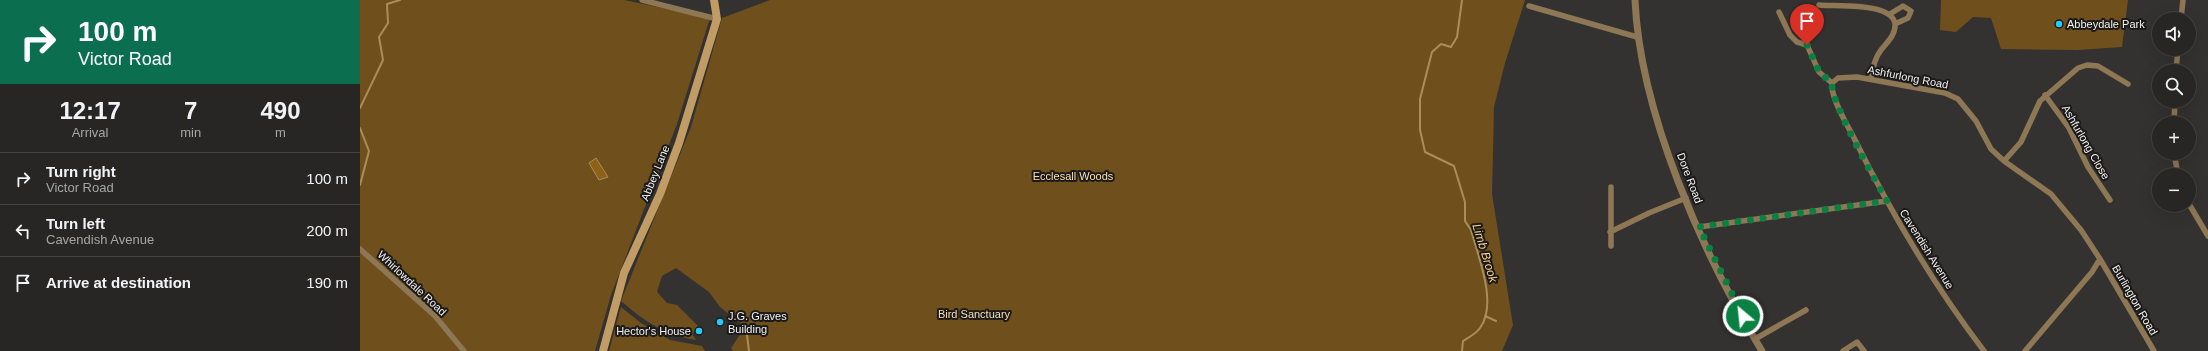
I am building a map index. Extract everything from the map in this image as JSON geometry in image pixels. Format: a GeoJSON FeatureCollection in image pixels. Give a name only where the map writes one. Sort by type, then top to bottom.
{"type":"FeatureCollection","features":[{"type":"Feature","properties":{"kind":"main road","name":"Abbey Lane"},"geometry":{"type":"LineString","coordinates":[[603,351],[624,273],[660,194],[679,143],[717,19],[714,0]]}},
{"type":"Feature","properties":{"kind":"street"},"geometry":{"type":"LineString","coordinates":[[642,0],[717,19]]}},
{"type":"Feature","properties":{"kind":"street","name":"Dore Road"},"geometry":{"type":"LineString","coordinates":[[1635,0],[1637,37],[1652,99],[1686,198],[1699,227],[1762,351]]}},
{"type":"Feature","properties":{"kind":"street"},"geometry":{"type":"LineString","coordinates":[[2182,12],[2183,0]]}},
{"type":"Feature","properties":{"kind":"street"},"geometry":{"type":"LineString","coordinates":[[1819,5],[1871,6],[1890,14],[1895,24],[1892,36],[1876,58],[1871,79]]}},
{"type":"Feature","properties":{"kind":"street"},"geometry":{"type":"LineString","coordinates":[[1530,6],[1637,37]]}},
{"type":"Feature","properties":{"kind":"street"},"geometry":{"type":"LineString","coordinates":[[1890,14],[1904,6],[1911,11],[1908,18],[1895,24]]}},
{"type":"Feature","properties":{"kind":"street"},"geometry":{"type":"LineString","coordinates":[[1779,12],[1790,35],[1797,42],[1807,45],[1819,72],[1832,83]]}},
{"type":"Feature","properties":{"kind":"street"},"geometry":{"type":"LineString","coordinates":[[2004,161],[2021,142],[2034,113],[2045,95],[2073,71],[2087,65],[2105,69],[2128,84]]}},
{"type":"Feature","properties":{"kind":"street","name":"Ashfurlong Road"},"geometry":{"type":"LineString","coordinates":[[1832,83],[1838,78],[1844,76],[1871,79],[1955,97],[1968,108],[1992,149],[2004,161],[2051,194],[2081,230],[2100,259]]}},
{"type":"Feature","properties":{"kind":"street","name":"Cavendish Avenue"},"geometry":{"type":"LineString","coordinates":[[1832,83],[1832,91],[1847,125],[1887,201],[1933,280],[1984,351]]}},
{"type":"Feature","properties":{"kind":"street","name":"Ashfurlong Close"},"geometry":{"type":"LineString","coordinates":[[2045,95],[2069,128],[2088,167],[2110,200]]}},
{"type":"Feature","properties":{"kind":"street"},"geometry":{"type":"LineString","coordinates":[[1610,246],[1611,187]]}},
{"type":"Feature","properties":{"kind":"street"},"geometry":{"type":"LineString","coordinates":[[1610,232],[1649,213],[1686,198]]}},
{"type":"Feature","properties":{"kind":"street"},"geometry":{"type":"LineString","coordinates":[[1699,227],[1887,201]]}},
{"type":"Feature","properties":{"kind":"street"},"geometry":{"type":"LineString","coordinates":[[2194,212],[2208,236]]}},
{"type":"Feature","properties":{"kind":"street","name":"Whirlowdale Road"},"geometry":{"type":"LineString","coordinates":[[360,249],[436,316],[464,351]]}},
{"type":"Feature","properties":{"kind":"street"},"geometry":{"type":"LineString","coordinates":[[2025,351],[2092,272],[2100,259]]}},
{"type":"Feature","properties":{"kind":"street","name":"Burlington Road"},"geometry":{"type":"LineString","coordinates":[[2100,259],[2154,351]]}},
{"type":"Feature","properties":{"kind":"street"},"geometry":{"type":"LineString","coordinates":[[1755,339],[1806,310]]}},
{"type":"Feature","properties":{"kind":"street"},"geometry":{"type":"LineString","coordinates":[[1843,351],[1857,342],[1864,351]]}},
{"type":"Feature","properties":{"kind":"green space"},"geometry":{"type":"Polygon","coordinates":[[[360,0],[624,0],[710,18],[677,124],[611,295],[595,351],[360,351],[360,0]]]}},
{"type":"Feature","properties":{"kind":"green space","name":"Ecclesall Woods"},"geometry":{"type":"Polygon","coordinates":[[[770,0],[1525,0],[1505,63],[1494,107],[1492,194],[1513,325],[1502,351],[733,351],[731,348],[745,327],[720,307],[709,292],[676,268],[662,276],[657,292],[667,303],[677,305],[699,327],[692,334],[696,340],[664,330],[647,321],[621,301],[691,127],[722,18],[770,0]]]}},
{"type":"Feature","properties":{"kind":"green space","name":"Abbeydale Park"},"geometry":{"type":"Polygon","coordinates":[[[1941,0],[2128,0],[2122,47],[2077,50],[2001,49],[1991,18],[1973,17],[1956,32],[1940,30],[1941,0]]]}},
{"type":"Feature","properties":{"kind":"green space"},"geometry":{"type":"Polygon","coordinates":[[[621,307],[641,323],[670,340],[702,346],[705,351],[609,351],[621,307]]]}},
{"type":"Feature","properties":{"kind":"shaded area"},"geometry":{"type":"Polygon","coordinates":[[[596,158],[608,177],[599,180],[589,163],[596,158]]]}},
{"type":"Feature","properties":{"kind":"waterway"},"geometry":{"type":"LineString","coordinates":[[360,108],[383,60],[379,37],[388,23],[387,4],[400,0]]}},
{"type":"Feature","properties":{"kind":"waterway","name":"Limb Brook"},"geometry":{"type":"LineString","coordinates":[[1462,0],[1457,37],[1451,47],[1441,44],[1432,52],[1420,99],[1420,130],[1425,152],[1454,166],[1465,202],[1465,221],[1471,230],[1485,280],[1487,306],[1485,318],[1480,328],[1463,341],[1462,351]]}},
{"type":"Feature","properties":{"kind":"waterway"},"geometry":{"type":"LineString","coordinates":[[360,128],[369,151],[360,185]]}},
{"type":"Feature","properties":{"kind":"waterway"},"geometry":{"type":"LineString","coordinates":[[1485,316],[1496,321]]}},
{"type":"Feature","properties":{"kind":"waterway"},"geometry":{"type":"LineString","coordinates":[[747,335],[749,351]]}},
{"type":"Feature","properties":{"kind":"place","name":"Abbeydale Park"},"geometry":{"type":"Point","coordinates":[2059,24]}},
{"type":"Feature","properties":{"kind":"place","name":"J.G. Graves Building"},"geometry":{"type":"Point","coordinates":[720,322]}},
{"type":"Feature","properties":{"kind":"place","name":"Hector's House"},"geometry":{"type":"Point","coordinates":[699,331]}},
{"type":"Feature","properties":{"kind":"route"},"geometry":{"type":"LineString","coordinates":[[1743,316],[1703,238],[1699,227],[1887,201],[1847,125],[1832,91],[1832,83],[1819,72],[1807,45]]}},
{"type":"Feature","properties":{"kind":"park label","name":"Bird Sanctuary"},"geometry":{"type":"Point","coordinates":[974,314]}}]}
